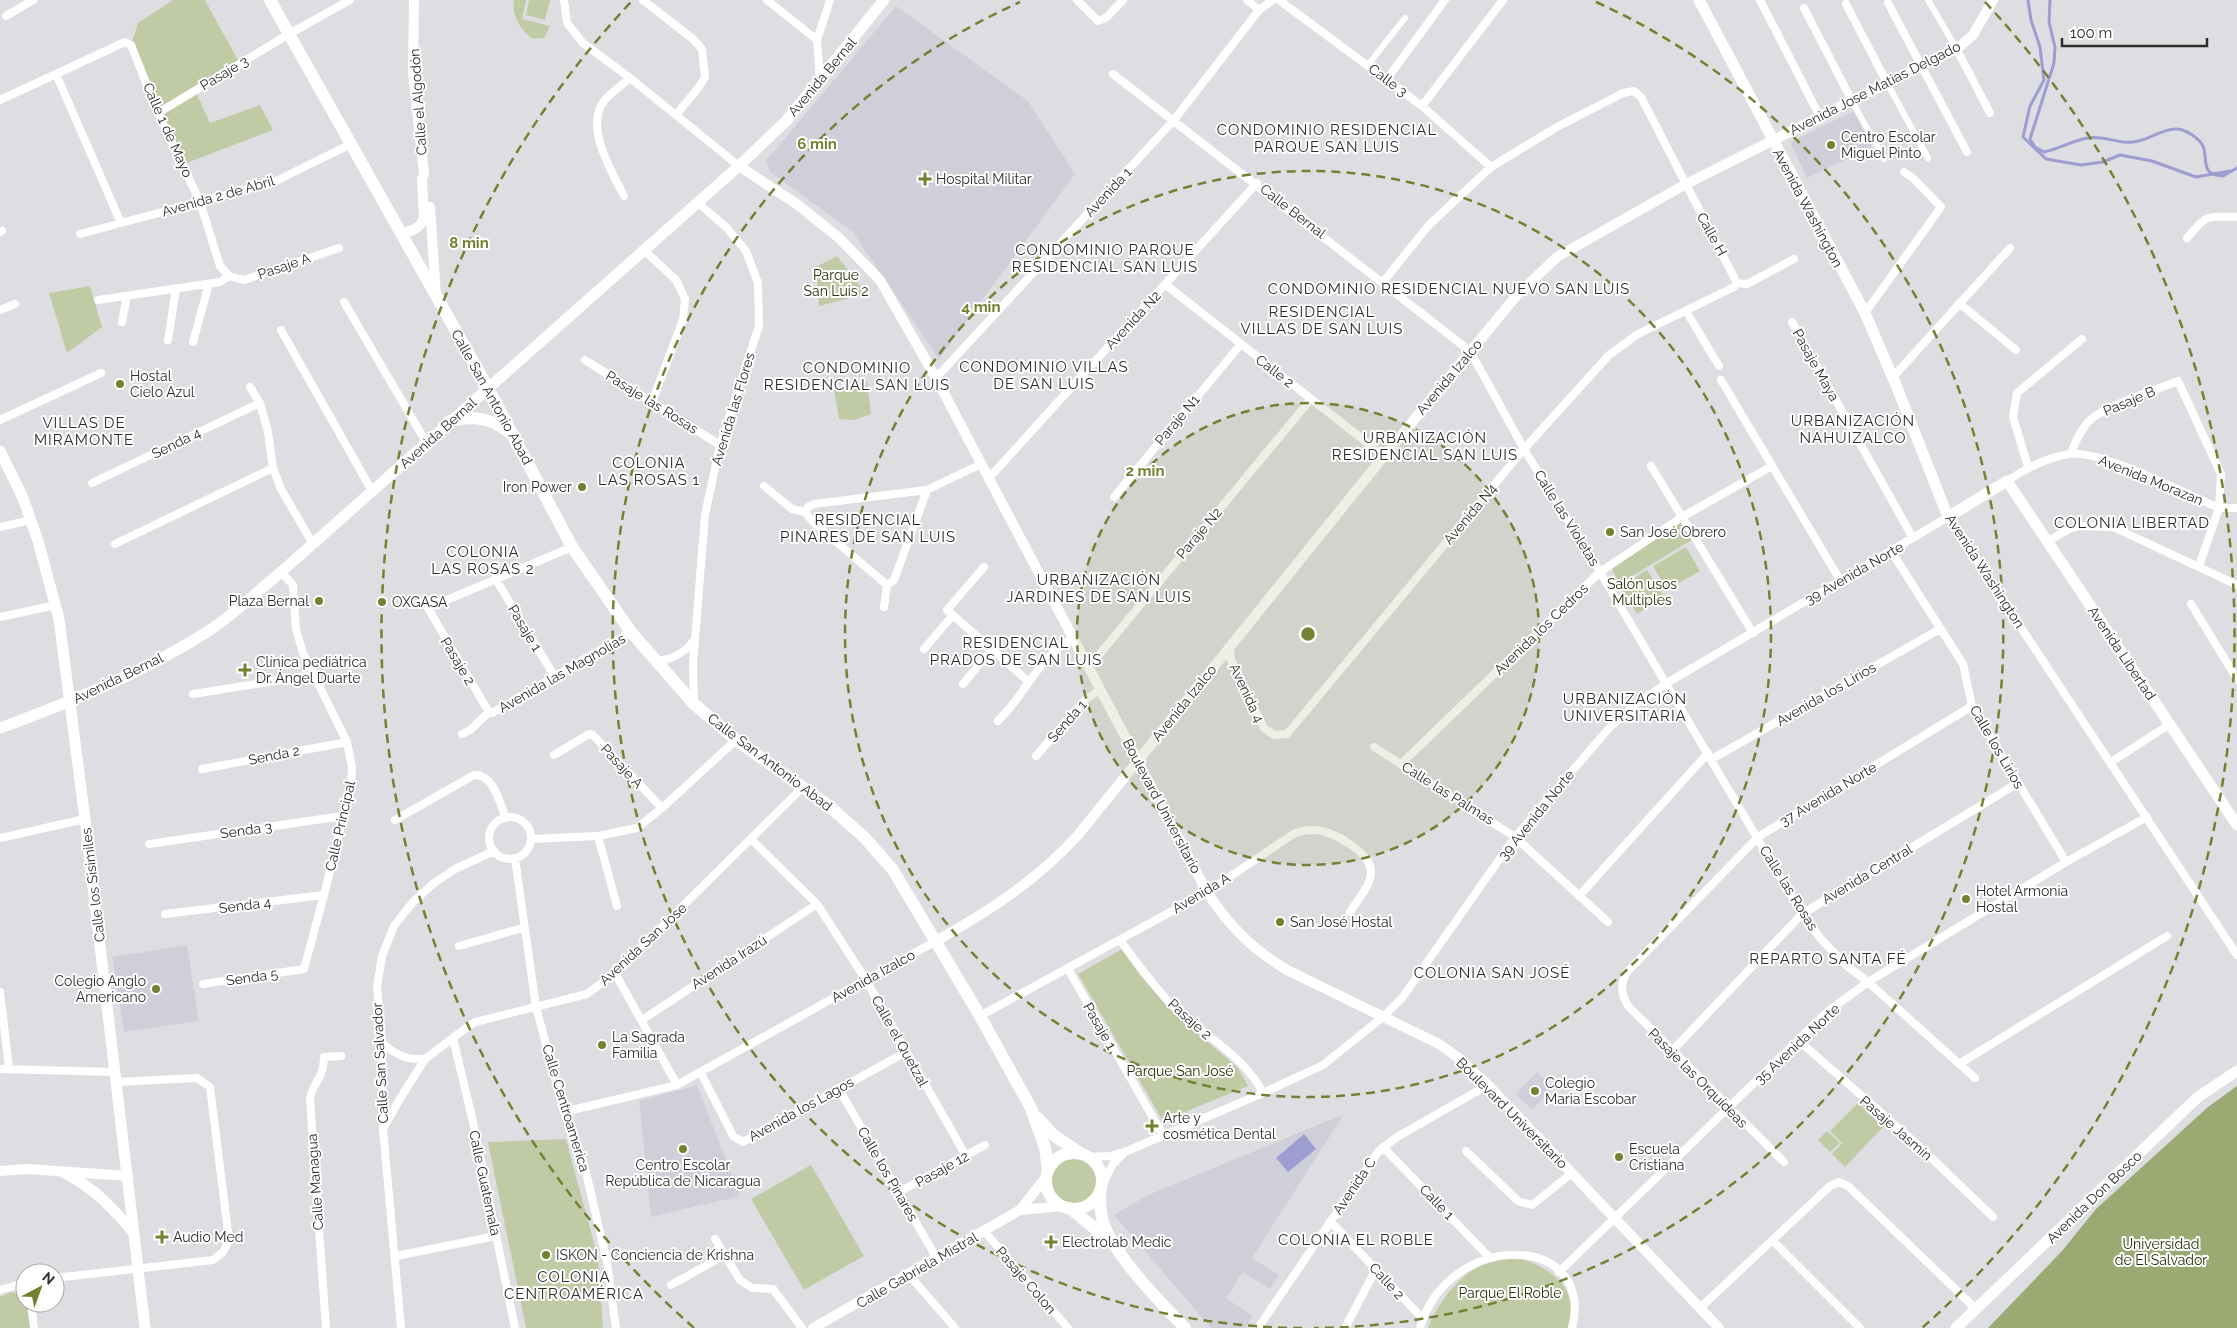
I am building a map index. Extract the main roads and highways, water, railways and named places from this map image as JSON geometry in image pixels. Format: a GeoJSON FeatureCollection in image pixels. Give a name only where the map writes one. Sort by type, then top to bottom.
{"type":"FeatureCollection","features":[{"type":"Feature","properties":{"kind":"main road","name":"Calle San Antonio Abad"},"geometry":{"type":"LineString","coordinates":[[270,0],[488,388],[572,546],[631,632],[654,661],[694,704],[736,740],[803,787],[852,826],[878,852],[892,870],[980,1016],[1031,1108],[1045,1148],[1047,1174]]}},
{"type":"Feature","properties":{"kind":"main road","name":"Avenida Bernal"},"geometry":{"type":"LineString","coordinates":[[0,728],[70,702],[143,668],[207,631],[281,572],[739,166],[786,121],[884,0]]}},
{"type":"Feature","properties":{"kind":"main road","name":"Avenida Washington"},"geometry":{"type":"LineString","coordinates":[[1698,0],[1865,313],[1893,377],[1948,517]]}},
{"type":"Feature","properties":{"kind":"main road"},"geometry":{"type":"LineString","coordinates":[[450,421],[467,417],[485,419],[501,426],[514,438]]}},
{"type":"Feature","properties":{"kind":"main road","name":"Calle los Sisimiles"},"geometry":{"type":"LineString","coordinates":[[0,451],[23,498],[43,556],[56,605],[85,819],[145,1328]]}},
{"type":"Feature","properties":{"kind":"main road","name":"Avenida Morazan"},"geometry":{"type":"LineString","coordinates":[[1948,517],[2007,481]]}},
{"type":"Feature","properties":{"kind":"main road","name":"Avenida Libertad"},"geometry":{"type":"LineString","coordinates":[[2007,481],[2237,825]]}},
{"type":"Feature","properties":{"kind":"main road","name":"Avenida Don Bosco"},"geometry":{"type":"LineString","coordinates":[[1956,1328],[2198,1097],[2237,1072]]}},
{"type":"Feature","properties":{"kind":"main road","name":"Calle San Antonio Abad"},"geometry":{"type":"LineString","coordinates":[[1031,1108],[1052,1134],[1085,1155]]}},
{"type":"Feature","properties":{"kind":"main road"},"geometry":{"type":"LineString","coordinates":[[1115,1246],[1049,1193],[1047,1174],[1053,1162],[1060,1156],[1071,1153],[1085,1155],[1100,1170],[1102,1220],[1115,1246],[1157,1299],[1185,1328]]}},
{"type":"Feature","properties":{"kind":"main road"},"geometry":{"type":"LineString","coordinates":[[63,1172],[79,1180],[101,1197],[134,1233]]}},
{"type":"Feature","properties":{"kind":"main road"},"geometry":{"type":"LineString","coordinates":[[1067,1207],[1087,1206],[1094,1200],[1101,1188]]}},
{"type":"Feature","properties":{"kind":"water"},"geometry":{"type":"Polygon","coordinates":[[[1304,1134],[1316,1149],[1288,1172],[1276,1158],[1304,1134]]]}},
{"type":"Feature","properties":{"kind":"waterway"},"geometry":{"type":"LineString","coordinates":[[2028,0],[2031,20],[2040,47],[2044,80],[2030,106],[2023,137],[2046,159],[2081,165],[2103,162],[2120,155],[2152,161],[2196,177],[2230,171]]}},
{"type":"Feature","properties":{"kind":"waterway"},"geometry":{"type":"LineString","coordinates":[[2050,0],[2049,22],[2055,47],[2054,63],[2030,139],[2035,147],[2044,152],[2094,137],[2132,142],[2168,130],[2180,129],[2191,134],[2201,143],[2209,171],[2223,176],[2237,168]]}},
{"type":"Feature","properties":{"kind":"place","name":"Centro Escolar Miguel Pinto"},"geometry":{"type":"Point","coordinates":[1831,145]}},
{"type":"Feature","properties":{"kind":"place","name":"Hospital Militar"},"geometry":{"type":"Point","coordinates":[925,179]}},
{"type":"Feature","properties":{"kind":"place","name":"Hostal Cielo Azul"},"geometry":{"type":"Point","coordinates":[120,384]}},
{"type":"Feature","properties":{"kind":"place","name":"Iron Power"},"geometry":{"type":"Point","coordinates":[582,487]}},
{"type":"Feature","properties":{"kind":"place","name":"San José Obrero"},"geometry":{"type":"Point","coordinates":[1610,532]}},
{"type":"Feature","properties":{"kind":"place","name":"Plaza Bernal"},"geometry":{"type":"Point","coordinates":[319,601]}},
{"type":"Feature","properties":{"kind":"place","name":"OXGASA"},"geometry":{"type":"Point","coordinates":[382,602]}},
{"type":"Feature","properties":{"kind":"place","name":"Clínica pediátrica Dr. Ángel Duarte"},"geometry":{"type":"Point","coordinates":[245,670]}},
{"type":"Feature","properties":{"kind":"place","name":"Hotel Armonia Hostal"},"geometry":{"type":"Point","coordinates":[1966,899]}},
{"type":"Feature","properties":{"kind":"place","name":"San José Hostal"},"geometry":{"type":"Point","coordinates":[1280,922]}},
{"type":"Feature","properties":{"kind":"place","name":"Colegio Anglo Americano"},"geometry":{"type":"Point","coordinates":[156,989]}},
{"type":"Feature","properties":{"kind":"place","name":"La Sagrada Familia"},"geometry":{"type":"Point","coordinates":[602,1045]}},
{"type":"Feature","properties":{"kind":"place","name":"Colegio Maria Escobar"},"geometry":{"type":"Point","coordinates":[1535,1091]}},
{"type":"Feature","properties":{"kind":"place","name":"Arte y cosmética Dental"},"geometry":{"type":"Point","coordinates":[1152,1126]}},
{"type":"Feature","properties":{"kind":"place","name":"Centro Escolar República de Nicaragua"},"geometry":{"type":"Point","coordinates":[683,1149]}},
{"type":"Feature","properties":{"kind":"place","name":"Escuela Cristiana"},"geometry":{"type":"Point","coordinates":[1619,1157]}},
{"type":"Feature","properties":{"kind":"place","name":"Audio Med"},"geometry":{"type":"Point","coordinates":[162,1237]}},
{"type":"Feature","properties":{"kind":"place","name":"Electrolab Medic"},"geometry":{"type":"Point","coordinates":[1051,1242]}},
{"type":"Feature","properties":{"kind":"place","name":"ISKON - Conciencia de Krishna"},"geometry":{"type":"Point","coordinates":[546,1255]}},
{"type":"Feature","properties":{"kind":"district","name":"CONDOMINIO RESIDENCIAL PARQUE SAN LUIS"},"geometry":{"type":"Point","coordinates":[1327,138]}},
{"type":"Feature","properties":{"kind":"district","name":"CONDOMINIO PARQUE RESIDENCIAL SAN LUIS"},"geometry":{"type":"Point","coordinates":[1105,258]}},
{"type":"Feature","properties":{"kind":"district","name":"CONDOMINIO RESIDENCIAL NUEVO SAN LUIS"},"geometry":{"type":"Point","coordinates":[1449,289]}},
{"type":"Feature","properties":{"kind":"district","name":"RESIDENCIAL VILLAS DE SAN LUIS"},"geometry":{"type":"Point","coordinates":[1322,320]}},
{"type":"Feature","properties":{"kind":"district","name":"CONDOMINIO RESIDENCIAL SAN LUIS"},"geometry":{"type":"Point","coordinates":[857,376]}},
{"type":"Feature","properties":{"kind":"district","name":"CONDOMINIO VILLAS DE SAN LUIS"},"geometry":{"type":"Point","coordinates":[1044,376]}},
{"type":"Feature","properties":{"kind":"district","name":"URBANIZACIÓN NAHUIZALCO"},"geometry":{"type":"Point","coordinates":[1853,430]}},
{"type":"Feature","properties":{"kind":"district","name":"VILLAS DE MIRAMONTE"},"geometry":{"type":"Point","coordinates":[84,432]}},
{"type":"Feature","properties":{"kind":"district","name":"URBANIZACIÓN RESIDENCIAL SAN LUIS"},"geometry":{"type":"Point","coordinates":[1425,446]}},
{"type":"Feature","properties":{"kind":"district","name":"COLONIA LAS ROSAS 1"},"geometry":{"type":"Point","coordinates":[649,472]}},
{"type":"Feature","properties":{"kind":"district","name":"COLONIA LIBERTAD"},"geometry":{"type":"Point","coordinates":[2132,523]}},
{"type":"Feature","properties":{"kind":"district","name":"RESIDENCIAL PINARES DE SAN LUIS"},"geometry":{"type":"Point","coordinates":[868,528]}},
{"type":"Feature","properties":{"kind":"district","name":"COLONIA LAS ROSAS 2"},"geometry":{"type":"Point","coordinates":[483,560]}},
{"type":"Feature","properties":{"kind":"district","name":"URBANIZACIÓN JARDINES DE SAN LUIS"},"geometry":{"type":"Point","coordinates":[1099,588]}},
{"type":"Feature","properties":{"kind":"district","name":"RESIDENCIAL PRADOS DE SAN LUIS"},"geometry":{"type":"Point","coordinates":[1016,652]}},
{"type":"Feature","properties":{"kind":"district","name":"URBANIZACIÓN UNIVERSITARIA"},"geometry":{"type":"Point","coordinates":[1625,708]}},
{"type":"Feature","properties":{"kind":"district","name":"REPARTO SANTA FÉ"},"geometry":{"type":"Point","coordinates":[1828,959]}},
{"type":"Feature","properties":{"kind":"district","name":"COLONIA SAN JOSÉ"},"geometry":{"type":"Point","coordinates":[1492,973]}},
{"type":"Feature","properties":{"kind":"district","name":"COLONIA EL ROBLE"},"geometry":{"type":"Point","coordinates":[1356,1240]}},
{"type":"Feature","properties":{"kind":"district","name":"COLONIA CENTROAMÉRICA"},"geometry":{"type":"Point","coordinates":[574,1286]}},
{"type":"Feature","properties":{"kind":"park label","name":"Parque San Luis 2"},"geometry":{"type":"Point","coordinates":[836,284]}},
{"type":"Feature","properties":{"kind":"park label","name":"Salón usos Multiples"},"geometry":{"type":"Point","coordinates":[1642,592]}},
{"type":"Feature","properties":{"kind":"park label","name":"Parque San José"},"geometry":{"type":"Point","coordinates":[1180,1071]}},
{"type":"Feature","properties":{"kind":"park label","name":"Universidad de El Salvador"},"geometry":{"type":"Point","coordinates":[2161,1252]}},
{"type":"Feature","properties":{"kind":"park label","name":"Parque El Roble"},"geometry":{"type":"Point","coordinates":[1510,1293]}}]}
